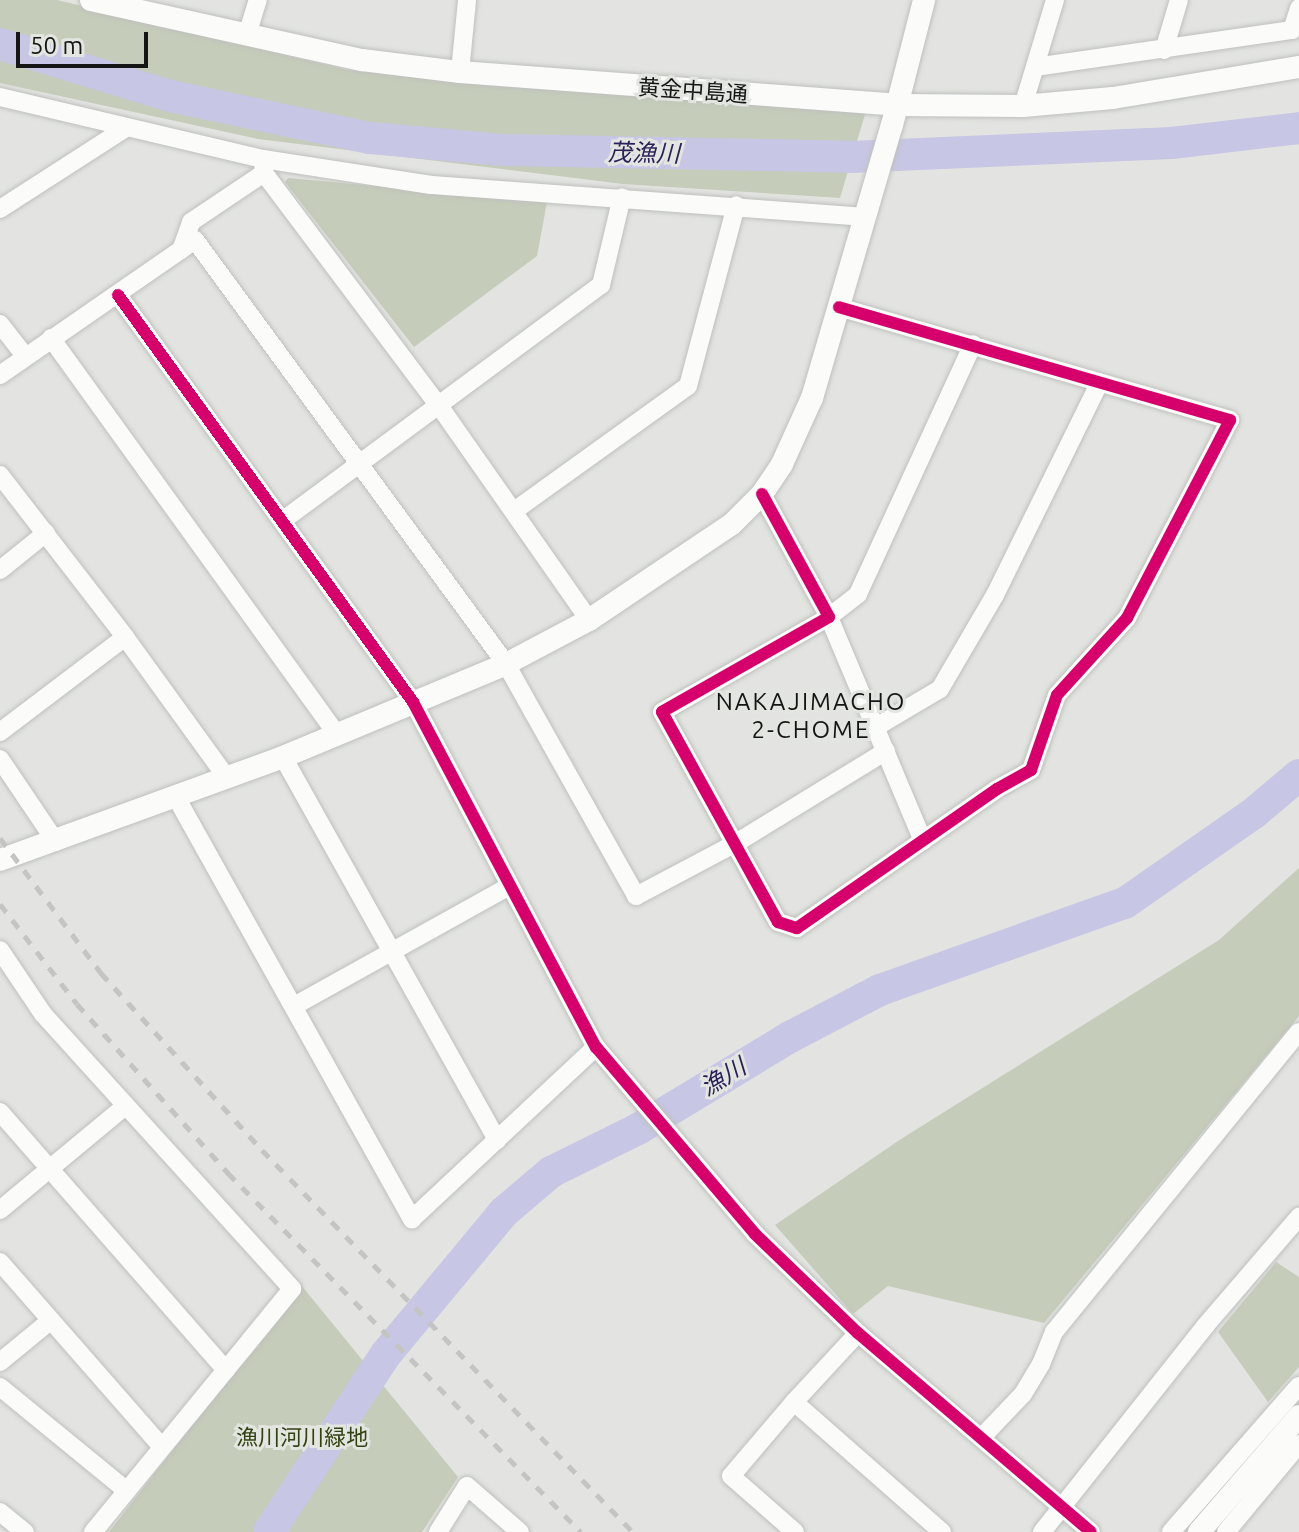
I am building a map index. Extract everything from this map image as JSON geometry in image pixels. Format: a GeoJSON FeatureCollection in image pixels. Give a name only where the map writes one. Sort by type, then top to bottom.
{"type":"FeatureCollection","features":[{"type":"Feature","properties":{"kind":"street","name":"黄金中島通"},"geometry":{"type":"LineString","coordinates":[[91,0],[362,60],[894,115],[1113,98],[1299,67]]}},
{"type":"Feature","properties":{"kind":"street"},"geometry":{"type":"LineString","coordinates":[[247,35],[258,0]]}},
{"type":"Feature","properties":{"kind":"street"},"geometry":{"type":"LineString","coordinates":[[460,72],[467,0]]}},
{"type":"Feature","properties":{"kind":"street"},"geometry":{"type":"LineString","coordinates":[[0,860],[283,757],[506,664],[589,620],[732,524],[762,494],[800,428],[839,307],[924,0]]}},
{"type":"Feature","properties":{"kind":"street"},"geometry":{"type":"LineString","coordinates":[[1023,106],[1055,0]]}},
{"type":"Feature","properties":{"kind":"street"},"geometry":{"type":"LineString","coordinates":[[1164,50],[1179,0]]}},
{"type":"Feature","properties":{"kind":"street"},"geometry":{"type":"LineString","coordinates":[[1035,67],[1292,30],[1299,8]]}},
{"type":"Feature","properties":{"kind":"street"},"geometry":{"type":"LineString","coordinates":[[0,97],[127,127],[264,166],[431,185],[736,205],[864,217]]}},
{"type":"Feature","properties":{"kind":"street"},"geometry":{"type":"LineString","coordinates":[[0,209],[127,127]]}},
{"type":"Feature","properties":{"kind":"street"},"geometry":{"type":"LineString","coordinates":[[181,250],[191,222],[264,166]]}},
{"type":"Feature","properties":{"kind":"street"},"geometry":{"type":"LineString","coordinates":[[264,166],[440,407],[589,620]]}},
{"type":"Feature","properties":{"kind":"street"},"geometry":{"type":"LineString","coordinates":[[282,521],[601,285],[622,197]]}},
{"type":"Feature","properties":{"kind":"street"},"geometry":{"type":"LineString","coordinates":[[514,511],[688,386],[736,205]]}},
{"type":"Feature","properties":{"kind":"street"},"geometry":{"type":"LineString","coordinates":[[0,375],[195,240],[361,462],[506,664],[636,896],[736,843],[886,751]]}},
{"type":"Feature","properties":{"kind":"street"},"geometry":{"type":"LineString","coordinates":[[118,295],[413,702],[596,1047],[755,1234],[858,1333],[1091,1532]]}},
{"type":"Feature","properties":{"kind":"street"},"geometry":{"type":"LineString","coordinates":[[839,307],[973,344],[1230,420],[1127,618],[1057,695],[1031,770],[797,928],[778,922],[662,712],[829,617],[858,594],[973,344]]}},
{"type":"Feature","properties":{"kind":"street"},"geometry":{"type":"LineString","coordinates":[[0,324],[25,356]]}},
{"type":"Feature","properties":{"kind":"street"},"geometry":{"type":"LineString","coordinates":[[51,338],[336,733]]}},
{"type":"Feature","properties":{"kind":"street"},"geometry":{"type":"LineString","coordinates":[[876,727],[940,689],[995,595],[1100,382]]}},
{"type":"Feature","properties":{"kind":"street"},"geometry":{"type":"LineString","coordinates":[[0,475],[125,637],[227,778]]}},
{"type":"Feature","properties":{"kind":"street"},"geometry":{"type":"LineString","coordinates":[[762,494],[829,617],[923,841]]}},
{"type":"Feature","properties":{"kind":"street"},"geometry":{"type":"LineString","coordinates":[[0,570],[46,533]]}},
{"type":"Feature","properties":{"kind":"street"},"geometry":{"type":"LineString","coordinates":[[0,732],[125,637]]}},
{"type":"Feature","properties":{"kind":"street"},"geometry":{"type":"LineString","coordinates":[[283,757],[497,1140]]}},
{"type":"Feature","properties":{"kind":"street"},"geometry":{"type":"LineString","coordinates":[[0,759],[56,842]]}},
{"type":"Feature","properties":{"kind":"street"},"geometry":{"type":"LineString","coordinates":[[176,797],[412,1219],[596,1047]]}},
{"type":"Feature","properties":{"kind":"street"},"geometry":{"type":"LineString","coordinates":[[294,1006],[510,886]]}},
{"type":"Feature","properties":{"kind":"street"},"geometry":{"type":"LineString","coordinates":[[0,950],[43,1014],[292,1289],[93,1532]]}},
{"type":"Feature","properties":{"kind":"street"},"geometry":{"type":"LineString","coordinates":[[982,1437],[1023,1394],[1041,1364],[1054,1332],[1298,1035]]}},
{"type":"Feature","properties":{"kind":"street"},"geometry":{"type":"LineString","coordinates":[[0,1210],[124,1107]]}},
{"type":"Feature","properties":{"kind":"street"},"geometry":{"type":"LineString","coordinates":[[0,1112],[226,1370]]}},
{"type":"Feature","properties":{"kind":"street"},"geometry":{"type":"LineString","coordinates":[[1042,1532],[1206,1325],[1299,1217]]}},
{"type":"Feature","properties":{"kind":"street"},"geometry":{"type":"LineString","coordinates":[[0,1262],[161,1446]]}},
{"type":"Feature","properties":{"kind":"street"},"geometry":{"type":"LineString","coordinates":[[0,1362],[50,1321]]}},
{"type":"Feature","properties":{"kind":"street"},"geometry":{"type":"LineString","coordinates":[[795,1532],[731,1476],[858,1333]]}},
{"type":"Feature","properties":{"kind":"street"},"geometry":{"type":"LineString","coordinates":[[1171,1532],[1299,1386]]}},
{"type":"Feature","properties":{"kind":"street"},"geometry":{"type":"LineString","coordinates":[[0,1387],[126,1490]]}},
{"type":"Feature","properties":{"kind":"street"},"geometry":{"type":"LineString","coordinates":[[794,1402],[942,1532]]}},
{"type":"Feature","properties":{"kind":"street"},"geometry":{"type":"LineString","coordinates":[[1199,1532],[1299,1416]]}},
{"type":"Feature","properties":{"kind":"street"},"geometry":{"type":"LineString","coordinates":[[1226,1532],[1299,1444]]}},
{"type":"Feature","properties":{"kind":"street"},"geometry":{"type":"LineString","coordinates":[[438,1532],[467,1486],[520,1532]]}},
{"type":"Feature","properties":{"kind":"street"},"geometry":{"type":"LineString","coordinates":[[0,1512],[25,1532]]}},
{"type":"Feature","properties":{"kind":"green space"},"geometry":{"type":"Polygon","coordinates":[[[0,0],[57,0],[348,70],[866,111],[840,198],[623,184],[258,139],[0,83],[0,0]]]}},
{"type":"Feature","properties":{"kind":"green space"},"geometry":{"type":"Polygon","coordinates":[[[288,178],[547,202],[537,256],[414,347],[285,182],[288,178]]]}},
{"type":"Feature","properties":{"kind":"green space"},"geometry":{"type":"Polygon","coordinates":[[[1299,868],[1299,1016],[1044,1323],[888,1286],[853,1314],[775,1225],[901,1139],[1219,940],[1299,868]]]}},
{"type":"Feature","properties":{"kind":"green space"},"geometry":{"type":"Polygon","coordinates":[[[1276,1262],[1299,1277],[1299,1367],[1268,1402],[1218,1332],[1276,1262]]]}},
{"type":"Feature","properties":{"kind":"green space","name":"漁川河川緑地"},"geometry":{"type":"Polygon","coordinates":[[[301,1285],[458,1477],[422,1532],[109,1532],[301,1285]]]}},
{"type":"Feature","properties":{"kind":"waterway","name":"茂漁川"},"geometry":{"type":"LineString","coordinates":[[0,44],[170,96],[370,138],[502,150],[851,157],[1172,143],[1299,128]]}},
{"type":"Feature","properties":{"kind":"waterway","name":"漁川"},"geometry":{"type":"LineString","coordinates":[[269,1532],[386,1354],[504,1212],[551,1172],[638,1129],[790,1037],[880,990],[1125,903],[1254,813],[1299,775]]}},
{"type":"Feature","properties":{"kind":"railway"},"geometry":{"type":"LineString","coordinates":[[0,838],[101,973],[262,1150],[633,1532]]}},
{"type":"Feature","properties":{"kind":"railway"},"geometry":{"type":"LineString","coordinates":[[0,904],[77,1004],[228,1173],[581,1532]]}},
{"type":"Feature","properties":{"kind":"cycle path"},"geometry":{"type":"LineString","coordinates":[[118,295],[413,702],[596,1047],[755,1234],[858,1333],[1091,1532]]}},
{"type":"Feature","properties":{"kind":"cycle path"},"geometry":{"type":"LineString","coordinates":[[762,494],[829,617],[662,712],[778,922],[797,928],[997,789],[1031,770],[1057,695],[1127,618],[1230,420],[839,307]]}},
{"type":"Feature","properties":{"kind":"district","name":"NAKAJIMACHO 2-CHOME"},"geometry":{"type":"Point","coordinates":[811,716]}}]}
